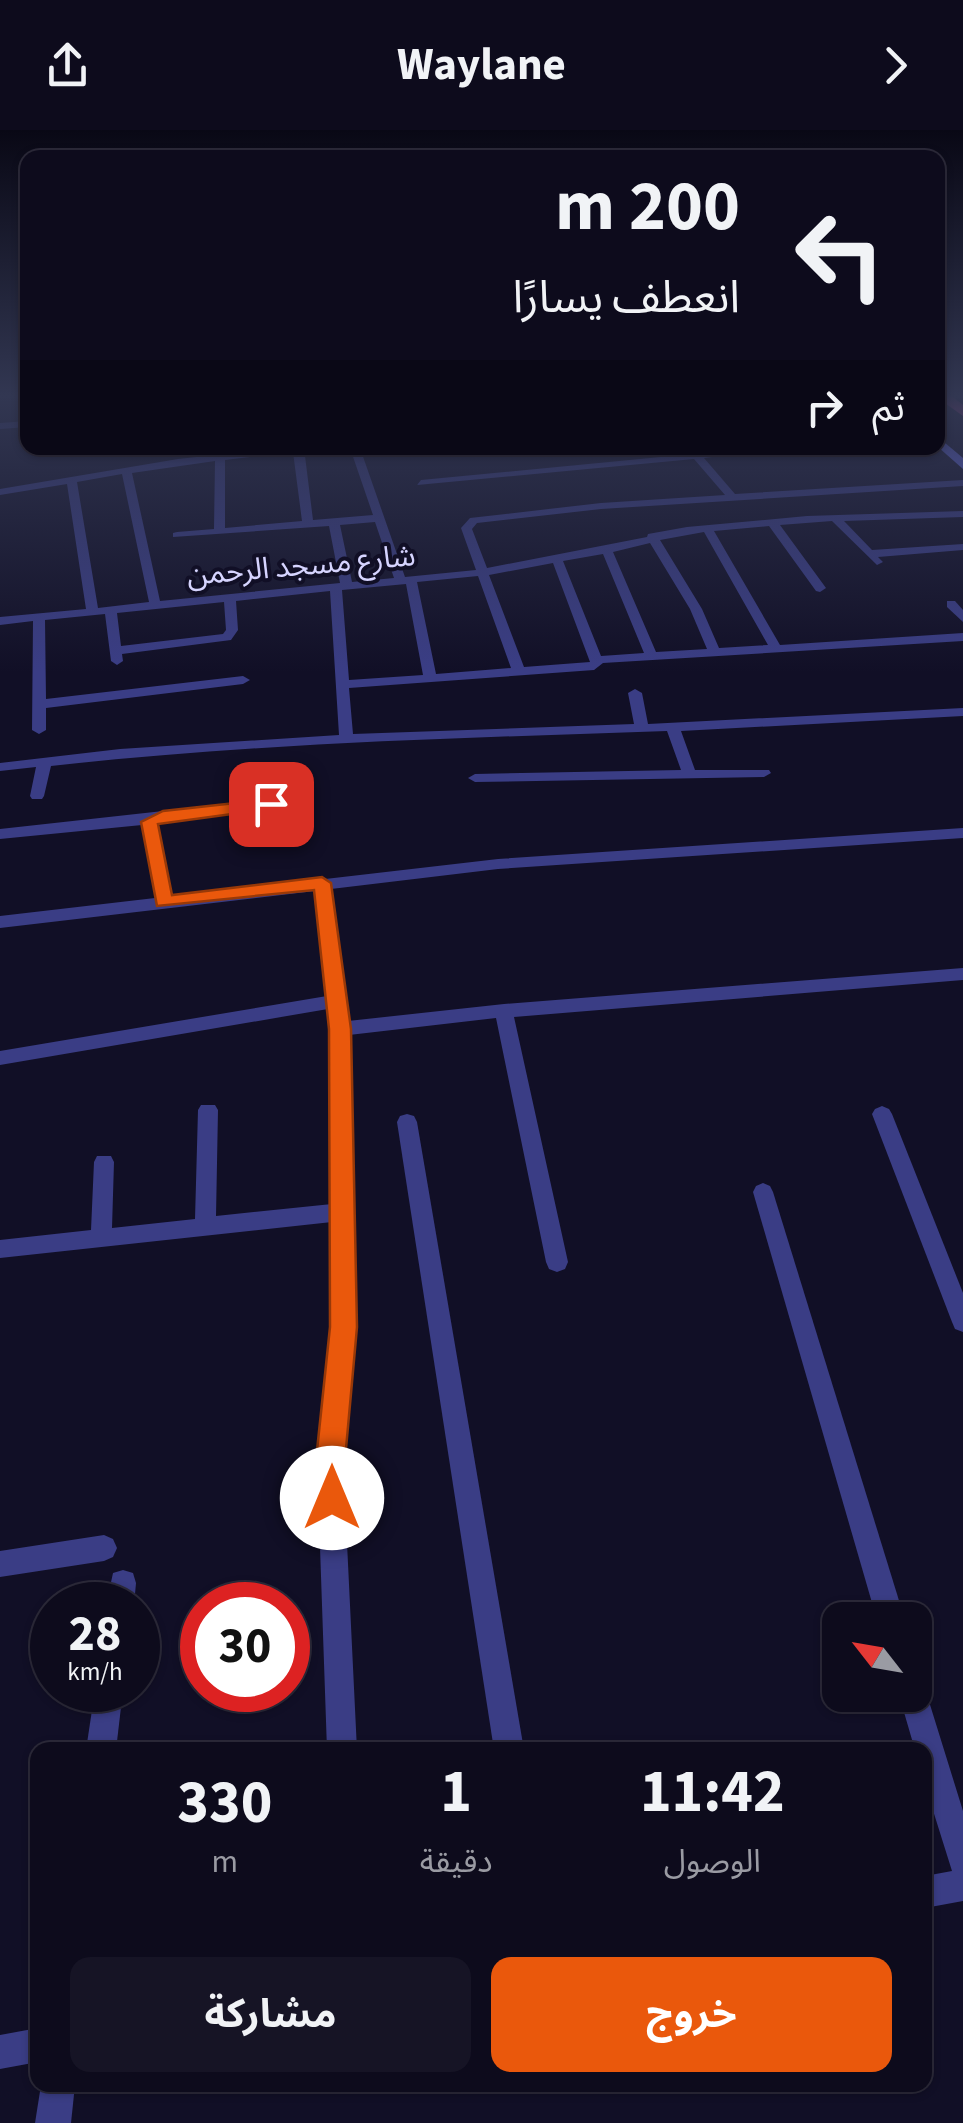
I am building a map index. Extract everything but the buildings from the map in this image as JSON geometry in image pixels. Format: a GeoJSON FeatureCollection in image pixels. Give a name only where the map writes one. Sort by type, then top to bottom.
{"type":"FeatureCollection","features":[{"type":"Feature","properties":{"kind":"street"},"geometry":{"type":"LineString","coordinates":[[0,492],[39,486]]}},
{"type":"Feature","properties":{"kind":"street"},"geometry":{"type":"LineString","coordinates":[[73,486],[92,611]]}},
{"type":"Feature","properties":{"kind":"street"},"geometry":{"type":"LineString","coordinates":[[130,486],[154,604]]}},
{"type":"Feature","properties":{"kind":"street"},"geometry":{"type":"LineString","coordinates":[[219,532],[220,486]]}},
{"type":"Feature","properties":{"kind":"street"},"geometry":{"type":"LineString","coordinates":[[303,486],[308,525]]}},
{"type":"Feature","properties":{"kind":"street"},"geometry":{"type":"LineString","coordinates":[[370,486],[406,580],[431,680]]}},
{"type":"Feature","properties":{"kind":"street"},"geometry":{"type":"LineString","coordinates":[[726,486],[734,498]]}},
{"type":"Feature","properties":{"kind":"street"},"geometry":{"type":"LineString","coordinates":[[520,674],[486,572],[466,528],[474,520],[601,506],[917,486]]}},
{"type":"Feature","properties":{"kind":"street","name":"شارع مسجد الرحمن"},"geometry":{"type":"LineString","coordinates":[[0,621],[486,572],[706,528],[963,514]]}},
{"type":"Feature","properties":{"kind":"street"},"geometry":{"type":"LineString","coordinates":[[177,534],[382,518]]}},
{"type":"Feature","properties":{"kind":"street"},"geometry":{"type":"LineString","coordinates":[[835,518],[873,558],[963,547]]}},
{"type":"Feature","properties":{"kind":"street"},"geometry":{"type":"LineString","coordinates":[[772,522],[820,588]]}},
{"type":"Feature","properties":{"kind":"street"},"geometry":{"type":"LineString","coordinates":[[334,523],[341,587],[346,739]]}},
{"type":"Feature","properties":{"kind":"street"},"geometry":{"type":"LineString","coordinates":[[706,528],[775,647]]}},
{"type":"Feature","properties":{"kind":"street"},"geometry":{"type":"LineString","coordinates":[[652,536],[696,608],[714,651]]}},
{"type":"Feature","properties":{"kind":"street"},"geometry":{"type":"LineString","coordinates":[[608,550],[652,656]]}},
{"type":"Feature","properties":{"kind":"street"},"geometry":{"type":"LineString","coordinates":[[342,685],[520,674],[596,665],[558,560]]}},
{"type":"Feature","properties":{"kind":"street"},"geometry":{"type":"LineString","coordinates":[[110,609],[116,657],[227,637],[232,630],[230,597]]}},
{"type":"Feature","properties":{"kind":"street"},"geometry":{"type":"LineString","coordinates":[[951,604],[963,618]]}},
{"type":"Feature","properties":{"kind":"street"},"geometry":{"type":"LineString","coordinates":[[39,616],[39,730]]}},
{"type":"Feature","properties":{"kind":"street"},"geometry":{"type":"LineString","coordinates":[[596,660],[963,637]]}},
{"type":"Feature","properties":{"kind":"street"},"geometry":{"type":"LineString","coordinates":[[41,704],[243,680]]}},
{"type":"Feature","properties":{"kind":"street"},"geometry":{"type":"LineString","coordinates":[[635,692],[642,730]]}},
{"type":"Feature","properties":{"kind":"street"},"geometry":{"type":"LineString","coordinates":[[0,768],[208,744],[673,729],[963,712]]}},
{"type":"Feature","properties":{"kind":"street"},"geometry":{"type":"LineString","coordinates":[[673,729],[690,776]]}},
{"type":"Feature","properties":{"kind":"street"},"geometry":{"type":"LineString","coordinates":[[37,796],[44,762]]}},
{"type":"Feature","properties":{"kind":"street"},"geometry":{"type":"LineString","coordinates":[[475,778],[764,774]]}},
{"type":"Feature","properties":{"kind":"street"},"geometry":{"type":"LineString","coordinates":[[0,834],[149,822],[163,816],[271,804]]}},
{"type":"Feature","properties":{"kind":"street"},"geometry":{"type":"LineString","coordinates":[[149,822],[164,902]]}},
{"type":"Feature","properties":{"kind":"street"},"geometry":{"type":"LineString","coordinates":[[0,922],[518,862],[963,833]]}},
{"type":"Feature","properties":{"kind":"street"},"geometry":{"type":"LineString","coordinates":[[322,883],[340,1029],[344,1327],[330,1460],[342,1742]]}},
{"type":"Feature","properties":{"kind":"street"},"geometry":{"type":"LineString","coordinates":[[340,1029],[504,1011],[963,974]]}},
{"type":"Feature","properties":{"kind":"street"},"geometry":{"type":"LineString","coordinates":[[0,1058],[336,1002]]}},
{"type":"Feature","properties":{"kind":"street"},"geometry":{"type":"LineString","coordinates":[[504,1011],[557,1262]]}},
{"type":"Feature","properties":{"kind":"street"},"geometry":{"type":"LineString","coordinates":[[205,1226],[208,1110]]}},
{"type":"Feature","properties":{"kind":"street"},"geometry":{"type":"LineString","coordinates":[[882,1114],[963,1322]]}},
{"type":"Feature","properties":{"kind":"street"},"geometry":{"type":"LineString","coordinates":[[407,1122],[507,1742]]}},
{"type":"Feature","properties":{"kind":"street"},"geometry":{"type":"LineString","coordinates":[[100,1237],[104,1162]]}},
{"type":"Feature","properties":{"kind":"street"},"geometry":{"type":"LineString","coordinates":[[763,1192],[886,1602]]}},
{"type":"Feature","properties":{"kind":"street"},"geometry":{"type":"LineString","coordinates":[[0,1249],[341,1212]]}},
{"type":"Feature","properties":{"kind":"street"},"geometry":{"type":"LineString","coordinates":[[0,1564],[104,1548]]}},
{"type":"Feature","properties":{"kind":"street"},"geometry":{"type":"LineString","coordinates":[[102,1742],[106,1712]]}},
{"type":"Feature","properties":{"kind":"street"},"geometry":{"type":"LineString","coordinates":[[919,1712],[928,1742]]}},
{"type":"Feature","properties":{"kind":"street"},"geometry":{"type":"LineString","coordinates":[[932,1756],[963,1861]]}},
{"type":"Feature","properties":{"kind":"street"},"geometry":{"type":"LineString","coordinates":[[932,1891],[963,1885]]}},
{"type":"Feature","properties":{"kind":"street"},"geometry":{"type":"LineString","coordinates":[[0,2052],[30,2047]]}},
{"type":"Feature","properties":{"kind":"street"},"geometry":{"type":"LineString","coordinates":[[53,2123],[57,2092]]}},
{"type":"Feature","properties":{"kind":"route"},"geometry":{"type":"LineString","coordinates":[[271,804],[163,816],[149,822],[164,902],[322,883],[340,1029],[344,1327],[330,1460],[332,1498]]}}]}
